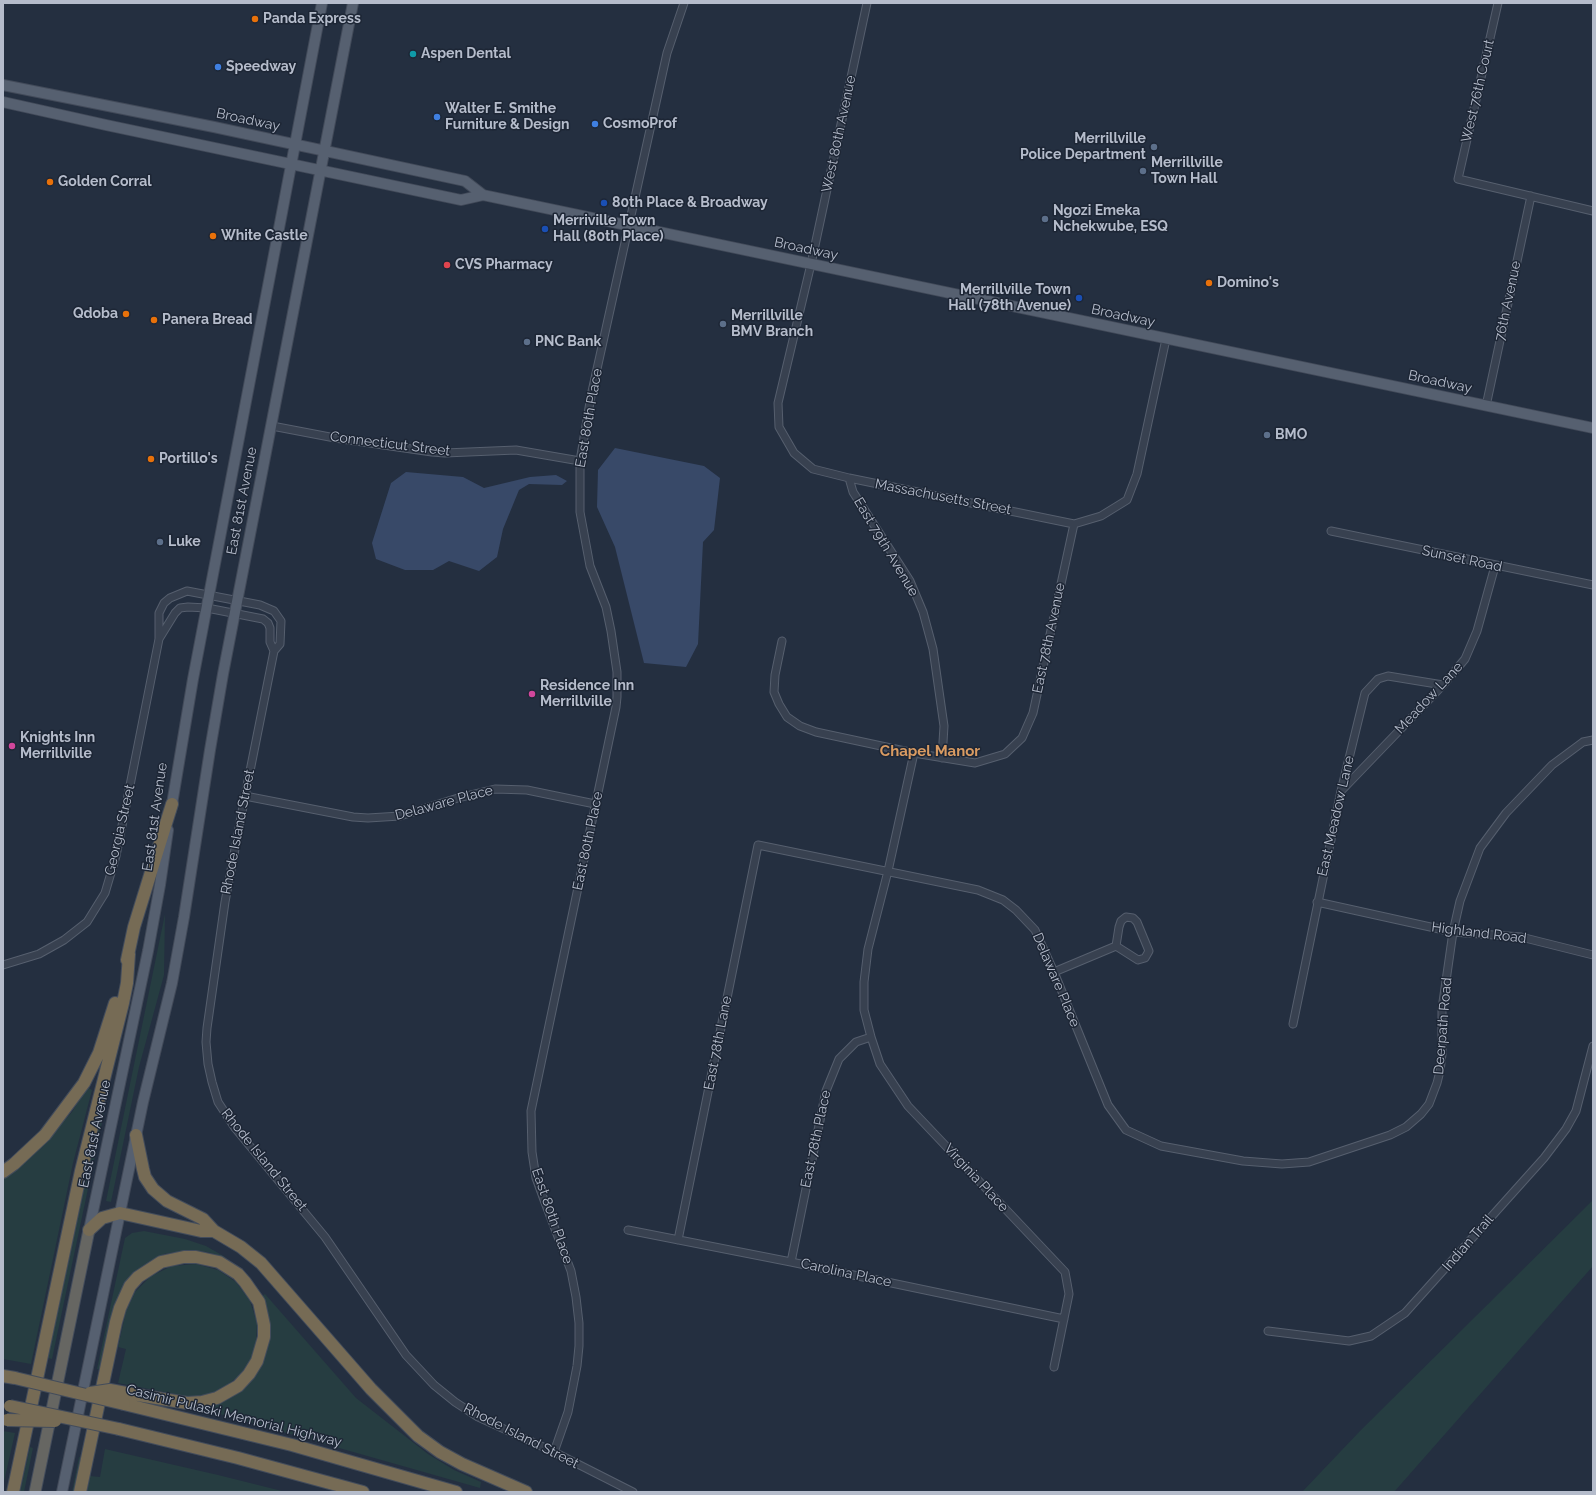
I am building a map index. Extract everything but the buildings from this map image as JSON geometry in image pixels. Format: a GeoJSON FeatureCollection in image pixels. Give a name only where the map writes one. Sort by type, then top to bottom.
{"type":"FeatureCollection","features":[{"type":"Feature","properties":{"kind":"highway"},"geometry":{"type":"LineString","coordinates":[[3,1172],[14,1164],[45,1135],[84,1083],[99,1053],[129,954],[134,927],[172,804]]}},
{"type":"Feature","properties":{"kind":"highway"},"geometry":{"type":"LineString","coordinates":[[13,1492],[82,1171],[123,1003],[127,982],[129,954]]}},
{"type":"Feature","properties":{"kind":"highway"},"geometry":{"type":"LineString","coordinates":[[136,1135],[145,1177],[153,1189],[167,1201],[202,1219],[214,1231],[241,1246],[261,1263],[371,1389],[423,1440],[462,1464],[526,1492]]}},
{"type":"Feature","properties":{"kind":"highway"},"geometry":{"type":"LineString","coordinates":[[89,1230],[102,1218],[120,1213],[200,1231],[214,1231]]}},
{"type":"Feature","properties":{"kind":"highway","name":"East 81st Avenue"},"geometry":{"type":"LineString","coordinates":[[35,1492],[89,1230]]}},
{"type":"Feature","properties":{"kind":"highway"},"geometry":{"type":"LineString","coordinates":[[80,1492],[116,1322],[120,1308],[130,1286],[138,1277],[161,1262],[184,1257],[196,1257],[219,1262],[238,1274],[246,1282],[258,1302],[264,1325],[264,1337],[257,1362],[249,1374],[238,1386],[217,1398],[202,1402],[187,1403],[125,1398]]}},
{"type":"Feature","properties":{"kind":"highway","name":"Casimir Pulaski Memorial Highway"},"geometry":{"type":"LineString","coordinates":[[9,1377],[80,1394],[125,1398],[456,1492]]}},
{"type":"Feature","properties":{"kind":"highway"},"geometry":{"type":"LineString","coordinates":[[6,1405],[87,1421],[217,1453],[363,1492]]}},
{"type":"Feature","properties":{"kind":"highway"},"geometry":{"type":"LineString","coordinates":[[5,1420],[87,1421]]}},
{"type":"Feature","properties":{"kind":"main road","name":"East 81st Avenue"},"geometry":{"type":"LineString","coordinates":[[89,1230],[148,950],[193,679],[322,3]]}},
{"type":"Feature","properties":{"kind":"main road","name":"East 81st Avenue"},"geometry":{"type":"LineString","coordinates":[[62,1492],[149,1073],[172,983],[185,911],[210,750],[236,613],[237,600],[354,3]]}},
{"type":"Feature","properties":{"kind":"main road","name":"Broadway"},"geometry":{"type":"LineString","coordinates":[[3,85],[325,150],[465,181],[483,195]]}},
{"type":"Feature","properties":{"kind":"main road","name":"Broadway"},"geometry":{"type":"LineString","coordinates":[[3,102],[461,200],[483,195],[1593,428]]}},
{"type":"Feature","properties":{"kind":"street","name":"East 80th Place"},"geometry":{"type":"LineString","coordinates":[[554,1452],[568,1412],[577,1366],[580,1346],[579,1323],[571,1271],[536,1178],[532,1152],[531,1111],[616,707],[617,672],[606,607],[590,566],[584,537],[580,512],[580,461],[591,396],[667,53],[684,3]]}},
{"type":"Feature","properties":{"kind":"street","name":"West 80th Avenue"},"geometry":{"type":"LineString","coordinates":[[811,264],[867,3]]}},
{"type":"Feature","properties":{"kind":"street","name":"West 76th Court"},"geometry":{"type":"LineString","coordinates":[[1498,3],[1458,179],[1531,196]]}},
{"type":"Feature","properties":{"kind":"street"},"geometry":{"type":"LineString","coordinates":[[1531,196],[1593,211]]}},
{"type":"Feature","properties":{"kind":"street","name":"76th Avenue"},"geometry":{"type":"LineString","coordinates":[[1486,406],[1531,196]]}},
{"type":"Feature","properties":{"kind":"street","name":"Massachusetts Street"},"geometry":{"type":"LineString","coordinates":[[811,264],[778,403],[779,427],[794,453],[813,469],[849,478],[1074,524]]}},
{"type":"Feature","properties":{"kind":"street"},"geometry":{"type":"LineString","coordinates":[[1074,524],[1101,516],[1126,500],[1137,474],[1166,339]]}},
{"type":"Feature","properties":{"kind":"street","name":"Connecticut Street"},"geometry":{"type":"LineString","coordinates":[[272,426],[335,438],[432,452],[445,453],[516,450],[580,461]]}},
{"type":"Feature","properties":{"kind":"street","name":"East 79th Avenue"},"geometry":{"type":"LineString","coordinates":[[849,478],[853,492],[910,581],[923,612],[933,649],[944,726],[942,758]]}},
{"type":"Feature","properties":{"kind":"street","name":"East 78th Avenue"},"geometry":{"type":"LineString","coordinates":[[782,641],[774,676],[774,692],[787,717],[800,726],[816,732],[914,753],[975,763],[1005,754],[1022,738],[1033,713],[1074,524]]}},
{"type":"Feature","properties":{"kind":"street","name":"Sunset Road"},"geometry":{"type":"LineString","coordinates":[[1332,531],[1593,586]]}},
{"type":"Feature","properties":{"kind":"street","name":"Meadow Lane"},"geometry":{"type":"LineString","coordinates":[[1341,791],[1443,686],[1465,659],[1477,631],[1495,566]]}},
{"type":"Feature","properties":{"kind":"street","name":"Georgia Street"},"geometry":{"type":"LineString","coordinates":[[3,965],[39,954],[64,940],[87,922],[105,893],[116,856],[159,639],[159,613],[161,608],[170,598],[187,591],[210,595]]}},
{"type":"Feature","properties":{"kind":"street","name":"Rhode Island Street"},"geometry":{"type":"LineString","coordinates":[[210,595],[266,606],[277,614],[281,621],[280,644],[274,651],[225,902],[207,1028],[206,1042],[208,1064],[218,1102],[235,1128],[325,1237],[406,1355],[425,1377],[442,1393],[467,1410],[633,1492]]}},
{"type":"Feature","properties":{"kind":"street","name":"Georgia Street"},"geometry":{"type":"LineString","coordinates":[[159,639],[175,612],[180,608],[207,608]]}},
{"type":"Feature","properties":{"kind":"street","name":"Rhode Island Street"},"geometry":{"type":"LineString","coordinates":[[207,608],[259,618],[266,621],[270,628],[270,642],[274,651]]}},
{"type":"Feature","properties":{"kind":"street","name":"East Meadow Lane"},"geometry":{"type":"LineString","coordinates":[[1293,1024],[1341,791],[1365,693],[1378,679],[1388,676],[1443,686]]}},
{"type":"Feature","properties":{"kind":"street","name":"Deerpath Road"},"geometry":{"type":"LineString","coordinates":[[1162,1146],[1243,1161],[1282,1164],[1309,1162],[1390,1135],[1406,1127],[1421,1114],[1429,1104],[1440,1071],[1442,1054],[1442,1009],[1453,932],[1460,901],[1480,848],[1506,813],[1552,765],[1583,742],[1593,740]]}},
{"type":"Feature","properties":{"kind":"street"},"geometry":{"type":"LineString","coordinates":[[871,1037],[864,1010],[864,982],[868,949],[888,871],[914,753]]}},
{"type":"Feature","properties":{"kind":"street","name":"Delaware Place"},"geometry":{"type":"LineString","coordinates":[[245,796],[353,817],[376,818],[400,816],[458,798],[495,789],[527,790],[595,804]]}},
{"type":"Feature","properties":{"kind":"street","name":"Delaware Place"},"geometry":{"type":"LineString","coordinates":[[758,845],[978,890],[1003,900],[1016,910],[1035,930],[1054,972],[1108,1105],[1126,1130],[1162,1146]]}},
{"type":"Feature","properties":{"kind":"street","name":"East 78th Lane"},"geometry":{"type":"LineString","coordinates":[[678,1240],[758,845]]}},
{"type":"Feature","properties":{"kind":"street","name":"Highland Road"},"geometry":{"type":"LineString","coordinates":[[1317,902],[1453,932],[1521,937],[1593,956]]}},
{"type":"Feature","properties":{"kind":"street"},"geometry":{"type":"LineString","coordinates":[[1126,917],[1133,918],[1137,922],[1149,951],[1144,958],[1138,960],[1116,946],[1121,921],[1126,917]]}},
{"type":"Feature","properties":{"kind":"street"},"geometry":{"type":"LineString","coordinates":[[1054,972],[1116,946]]}},
{"type":"Feature","properties":{"kind":"street","name":"East 78th Place"},"geometry":{"type":"LineString","coordinates":[[791,1262],[826,1091],[839,1059],[856,1042],[871,1037]]}},
{"type":"Feature","properties":{"kind":"street","name":"Virginia Place"},"geometry":{"type":"LineString","coordinates":[[871,1037],[880,1064],[908,1106],[1065,1272],[1069,1294],[1054,1367]]}},
{"type":"Feature","properties":{"kind":"street","name":"Indian Trail"},"geometry":{"type":"LineString","coordinates":[[1268,1331],[1348,1341],[1371,1336],[1405,1313],[1544,1158],[1566,1129],[1576,1111],[1593,1046]]}},
{"type":"Feature","properties":{"kind":"street","name":"Carolina Place"},"geometry":{"type":"LineString","coordinates":[[628,1230],[1064,1318]]}},
{"type":"Feature","properties":{"kind":"green space"},"geometry":{"type":"Polygon","coordinates":[[[165,914],[164,975],[139,1067],[111,1202],[106,1201],[165,914]]]}},
{"type":"Feature","properties":{"kind":"green space"},"geometry":{"type":"Polygon","coordinates":[[[87,1087],[92,1090],[73,1163],[31,1364],[3,1359],[3,1179],[13,1173],[72,1112],[87,1087]]]}},
{"type":"Feature","properties":{"kind":"green space"},"geometry":{"type":"Polygon","coordinates":[[[102,1112],[104,1113],[52,1359],[48,1358],[90,1160],[102,1112]]]}},
{"type":"Feature","properties":{"kind":"green space"},"geometry":{"type":"Polygon","coordinates":[[[1593,1200],[1593,1266],[1394,1492],[1302,1492],[1360,1431],[1593,1200]]]}},
{"type":"Feature","properties":{"kind":"green space"},"geometry":{"type":"Polygon","coordinates":[[[144,1231],[185,1239],[206,1246],[227,1258],[207,1252],[190,1250],[164,1254],[147,1264],[130,1278],[102,1370],[97,1369],[125,1238],[132,1233],[144,1231]]]}},
{"type":"Feature","properties":{"kind":"green space"},"geometry":{"type":"Polygon","coordinates":[[[196,1264],[218,1270],[236,1282],[250,1301],[257,1323],[256,1343],[250,1361],[239,1376],[222,1389],[206,1396],[185,1396],[118,1383],[126,1349],[118,1347],[126,1311],[135,1292],[151,1276],[172,1266],[196,1264]]]}},
{"type":"Feature","properties":{"kind":"green space"},"geometry":{"type":"Polygon","coordinates":[[[265,1294],[356,1398],[428,1454],[454,1470],[481,1482],[480,1488],[209,1411],[210,1407],[229,1399],[245,1387],[268,1323],[267,1307],[262,1296],[265,1294]]]}},
{"type":"Feature","properties":{"kind":"green space"},"geometry":{"type":"Polygon","coordinates":[[[3,1431],[15,1433],[3,1486],[3,1431]]]}},
{"type":"Feature","properties":{"kind":"green space"},"geometry":{"type":"Polygon","coordinates":[[[30,1447],[33,1448],[24,1492],[20,1492],[30,1447]]]}},
{"type":"Feature","properties":{"kind":"green space"},"geometry":{"type":"Polygon","coordinates":[[[105,1449],[286,1492],[87,1492],[90,1476],[100,1477],[105,1449]]]}},
{"type":"Feature","properties":{"kind":"green space"},"geometry":{"type":"Polygon","coordinates":[[[79,1457],[83,1458],[76,1492],[72,1492],[79,1457]]]}},
{"type":"Feature","properties":{"kind":"water"},"geometry":{"type":"Polygon","coordinates":[[[615,448],[704,466],[720,478],[714,530],[703,542],[698,644],[686,667],[644,663],[615,547],[597,507],[598,470],[615,448]]]}},
{"type":"Feature","properties":{"kind":"water"},"geometry":{"type":"Polygon","coordinates":[[[406,472],[463,477],[484,488],[530,477],[556,475],[567,481],[562,485],[529,484],[519,490],[503,529],[497,557],[479,571],[449,561],[433,570],[405,570],[376,559],[372,543],[391,483],[406,472]]]}},
{"type":"Feature","properties":{"kind":"place","name":"Panda Express"},"geometry":{"type":"Point","coordinates":[255,19]}},
{"type":"Feature","properties":{"kind":"place","name":"Aspen Dental"},"geometry":{"type":"Point","coordinates":[413,54]}},
{"type":"Feature","properties":{"kind":"place","name":"Speedway"},"geometry":{"type":"Point","coordinates":[218,67]}},
{"type":"Feature","properties":{"kind":"place","name":"Walter E. Smithe Furniture & Design"},"geometry":{"type":"Point","coordinates":[437,117]}},
{"type":"Feature","properties":{"kind":"place","name":"CosmoProf"},"geometry":{"type":"Point","coordinates":[595,124]}},
{"type":"Feature","properties":{"kind":"place","name":"Merrillville Police Department"},"geometry":{"type":"Point","coordinates":[1154,147]}},
{"type":"Feature","properties":{"kind":"place","name":"Merrillville Town Hall"},"geometry":{"type":"Point","coordinates":[1143,171]}},
{"type":"Feature","properties":{"kind":"place","name":"Golden Corral"},"geometry":{"type":"Point","coordinates":[50,182]}},
{"type":"Feature","properties":{"kind":"place","name":"80th Place & Broadway"},"geometry":{"type":"Point","coordinates":[604,203]}},
{"type":"Feature","properties":{"kind":"place","name":"Ngozi Emeka Nchekwube, ESQ"},"geometry":{"type":"Point","coordinates":[1045,219]}},
{"type":"Feature","properties":{"kind":"place","name":"Merriville Town Hall (80th Place)"},"geometry":{"type":"Point","coordinates":[545,229]}},
{"type":"Feature","properties":{"kind":"place","name":"White Castle"},"geometry":{"type":"Point","coordinates":[213,236]}},
{"type":"Feature","properties":{"kind":"place","name":"CVS Pharmacy"},"geometry":{"type":"Point","coordinates":[447,265]}},
{"type":"Feature","properties":{"kind":"place","name":"Domino's"},"geometry":{"type":"Point","coordinates":[1209,283]}},
{"type":"Feature","properties":{"kind":"place","name":"Merrillville Town Hall (78th Avenue)"},"geometry":{"type":"Point","coordinates":[1079,298]}},
{"type":"Feature","properties":{"kind":"place","name":"Qdoba"},"geometry":{"type":"Point","coordinates":[126,314]}},
{"type":"Feature","properties":{"kind":"place","name":"Panera Bread"},"geometry":{"type":"Point","coordinates":[154,320]}},
{"type":"Feature","properties":{"kind":"place","name":"Merrillville BMV Branch"},"geometry":{"type":"Point","coordinates":[723,324]}},
{"type":"Feature","properties":{"kind":"place","name":"PNC Bank"},"geometry":{"type":"Point","coordinates":[527,342]}},
{"type":"Feature","properties":{"kind":"place","name":"BMO"},"geometry":{"type":"Point","coordinates":[1267,435]}},
{"type":"Feature","properties":{"kind":"place","name":"Portillo's"},"geometry":{"type":"Point","coordinates":[151,459]}},
{"type":"Feature","properties":{"kind":"place","name":"Luke"},"geometry":{"type":"Point","coordinates":[160,542]}},
{"type":"Feature","properties":{"kind":"place","name":"Residence Inn Merrillville"},"geometry":{"type":"Point","coordinates":[532,694]}},
{"type":"Feature","properties":{"kind":"place","name":"Knights Inn Merrillville"},"geometry":{"type":"Point","coordinates":[12,746]}},
{"type":"Feature","properties":{"kind":"district","name":"Chapel Manor"},"geometry":{"type":"Point","coordinates":[930,751]}}]}
